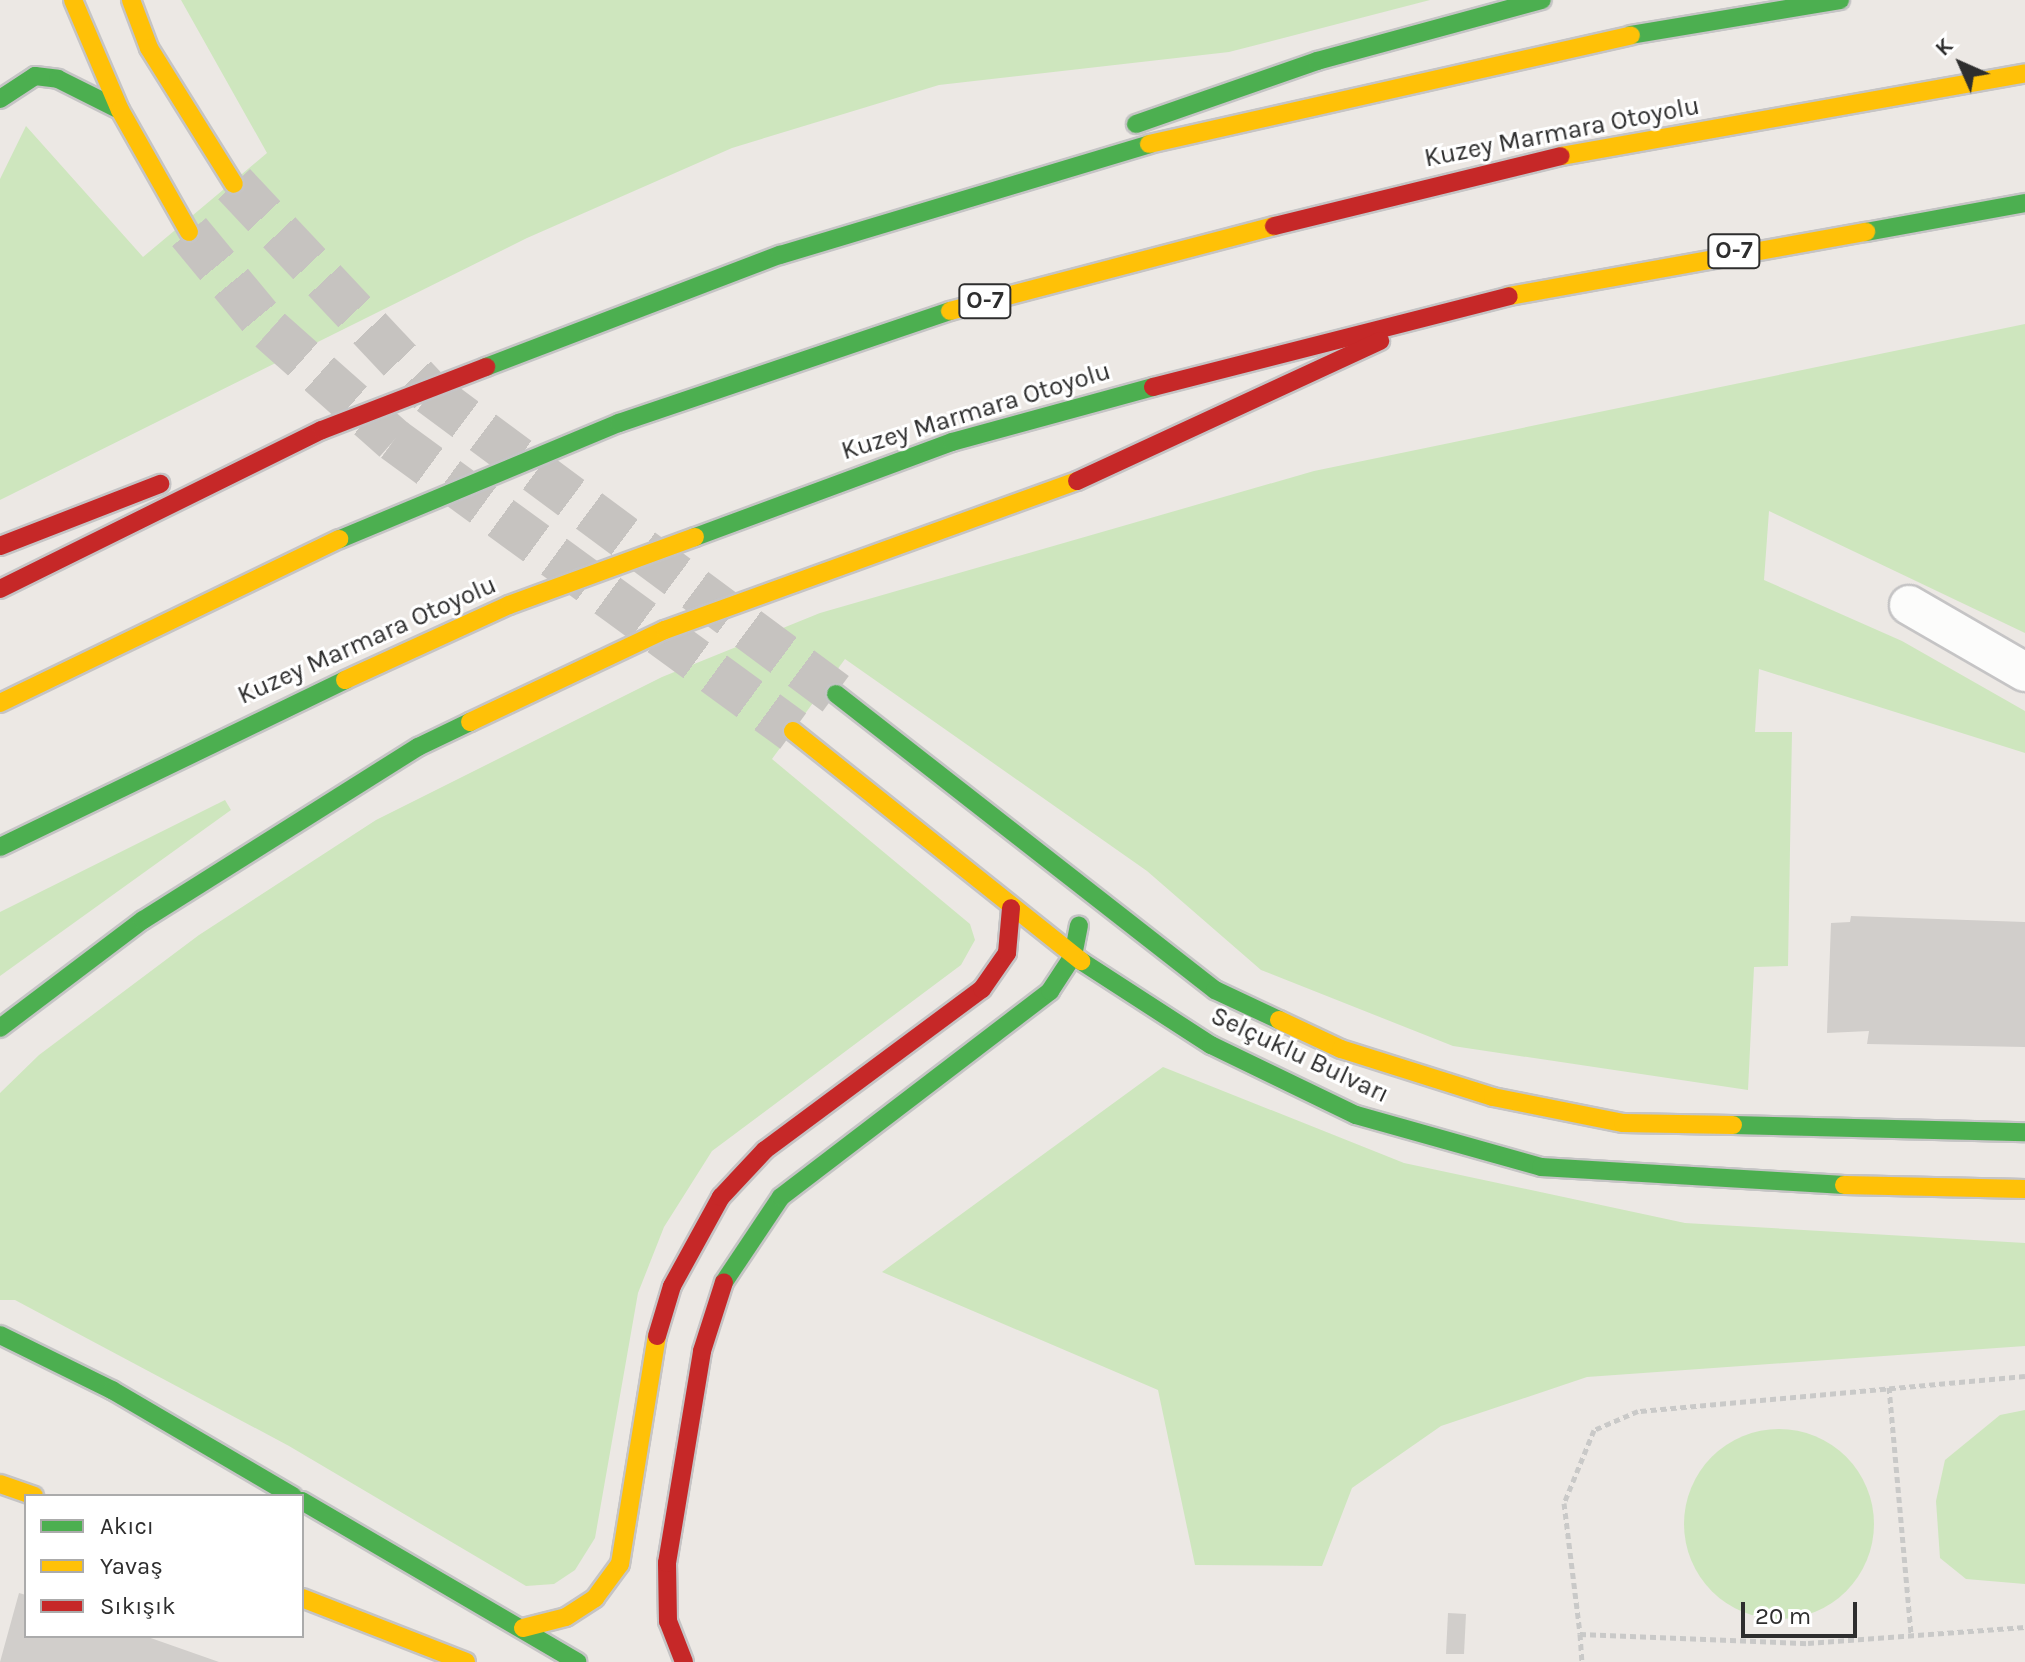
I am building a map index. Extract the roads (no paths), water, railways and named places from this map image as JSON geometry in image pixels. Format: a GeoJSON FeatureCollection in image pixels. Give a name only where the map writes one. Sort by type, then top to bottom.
{"type":"FeatureCollection","features":[{"type":"Feature","properties":{"kind":"main road"},"geometry":{"type":"LineString","coordinates":[[73,0],[120,110],[189,232]]}},
{"type":"Feature","properties":{"kind":"main road"},"geometry":{"type":"LineString","coordinates":[[131,0],[149,48],[234,184]]}},
{"type":"Feature","properties":{"kind":"main road"},"geometry":{"type":"LineString","coordinates":[[963,198],[1194,100],[1542,0]]}},
{"type":"Feature","properties":{"kind":"main road"},"geometry":{"type":"LineString","coordinates":[[0,546],[322,430],[766,260],[963,198],[1158,141],[1556,47],[1840,0]]}},
{"type":"Feature","properties":{"kind":"main road","name":"Kuzey Marmara Otoyolu"},"geometry":{"type":"LineString","coordinates":[[0,703],[377,521],[619,423],[924,318],[1501,167],[2025,73]]}},
{"type":"Feature","properties":{"kind":"main road"},"geometry":{"type":"LineString","coordinates":[[0,99],[35,76],[58,79],[120,110]]}},
{"type":"Feature","properties":{"kind":"main road","name":"Kuzey Marmara Otoyolu"},"geometry":{"type":"LineString","coordinates":[[0,847],[317,689],[669,543],[952,442],[1444,308],[2025,203]]}},
{"type":"Feature","properties":{"kind":"main road"},"geometry":{"type":"LineString","coordinates":[[0,1028],[143,920],[308,812],[458,727],[679,625],[1099,473],[1276,394],[1444,308]]}},
{"type":"Feature","properties":{"kind":"main road"},"geometry":{"type":"LineString","coordinates":[[0,589],[322,430]]}},
{"type":"Feature","properties":{"kind":"main road","name":"Selçuklu Bulvarı"},"geometry":{"type":"LineString","coordinates":[[836,694],[1215,990],[1341,1049],[1493,1097],[1623,1123],[2025,1132]]}},
{"type":"Feature","properties":{"kind":"main road","name":"Selçuklu Bulvarı"},"geometry":{"type":"LineString","coordinates":[[793,731],[1073,956],[1211,1045],[1356,1115],[1541,1167],[1689,1181],[2025,1189]]}},
{"type":"Feature","properties":{"kind":"main road"},"geometry":{"type":"LineString","coordinates":[[684,1662],[668,1621],[667,1563],[702,1351],[720,1289],[749,1235],[781,1197],[1023,1017],[1073,956],[1079,927],[1071,876]]}},
{"type":"Feature","properties":{"kind":"main road"},"geometry":{"type":"LineString","coordinates":[[523,1628],[566,1617],[595,1598],[620,1564],[657,1335],[672,1286],[721,1197],[765,1150],[982,989],[1007,953],[1011,908]]}},
{"type":"Feature","properties":{"kind":"main road"},"geometry":{"type":"LineString","coordinates":[[0,1335],[112,1390],[290,1494]]}},
{"type":"Feature","properties":{"kind":"main road"},"geometry":{"type":"LineString","coordinates":[[0,1484],[28,1494]]}},
{"type":"Feature","properties":{"kind":"main road"},"geometry":{"type":"LineString","coordinates":[[304,1502],[577,1662]]}},
{"type":"Feature","properties":{"kind":"main road"},"geometry":{"type":"LineString","coordinates":[[304,1599],[466,1662]]}},
{"type":"Feature","properties":{"kind":"street"},"geometry":{"type":"LineString","coordinates":[[1909,605],[2025,672]]}},
{"type":"Feature","properties":{"kind":"tunnel"},"geometry":{"type":"LineString","coordinates":[[234,184],[430,393],[836,694]]}},
{"type":"Feature","properties":{"kind":"tunnel"},"geometry":{"type":"LineString","coordinates":[[189,232],[270,330],[394,440],[793,731]]}}]}
